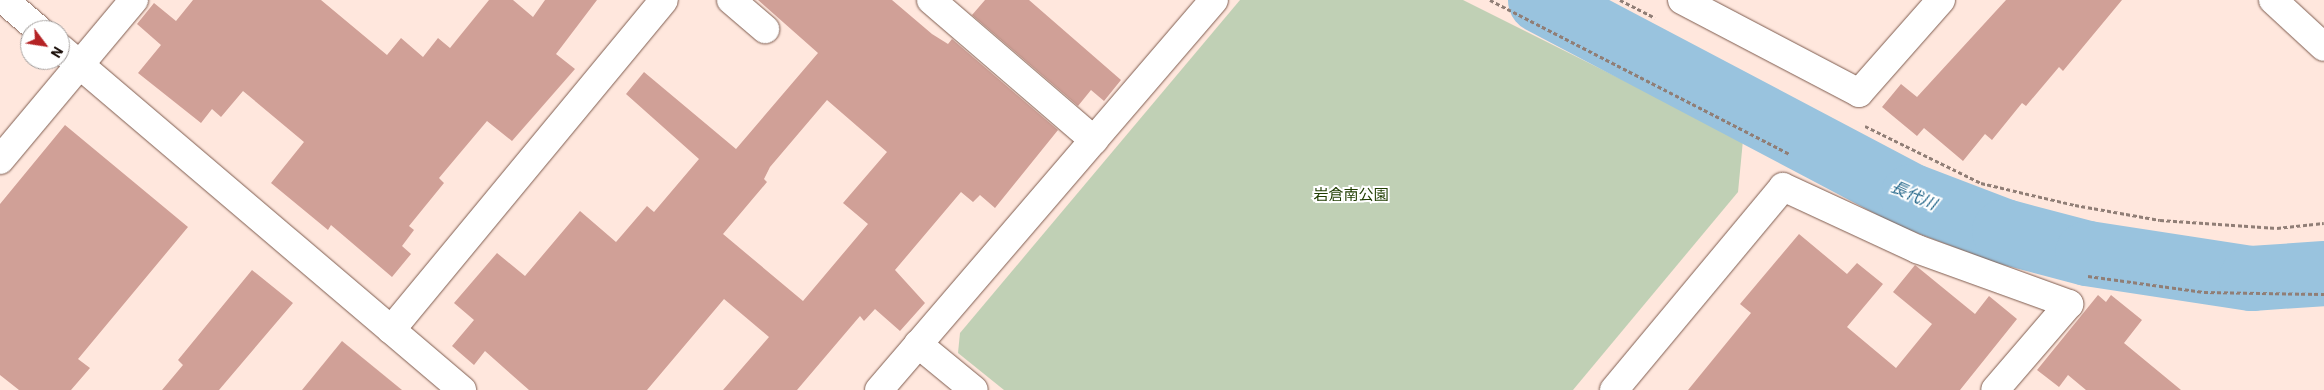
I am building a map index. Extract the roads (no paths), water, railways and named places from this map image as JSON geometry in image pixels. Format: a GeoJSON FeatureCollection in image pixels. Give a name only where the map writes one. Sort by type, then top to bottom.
{"type":"FeatureCollection","features":[{"type":"Feature","properties":{"kind":"street"},"geometry":{"type":"LineString","coordinates":[[4,0],[27,20]]}},
{"type":"Feature","properties":{"kind":"street"},"geometry":{"type":"LineString","coordinates":[[134,0],[70,56],[462,390]]}},
{"type":"Feature","properties":{"kind":"street"},"geometry":{"type":"LineString","coordinates":[[392,330],[664,0]]}},
{"type":"Feature","properties":{"kind":"street"},"geometry":{"type":"LineString","coordinates":[[731,0],[764,28]]}},
{"type":"Feature","properties":{"kind":"street"},"geometry":{"type":"LineString","coordinates":[[931,0],[1094,140]]}},
{"type":"Feature","properties":{"kind":"street"},"geometry":{"type":"LineString","coordinates":[[879,390],[1214,0]]}},
{"type":"Feature","properties":{"kind":"street"},"geometry":{"type":"LineString","coordinates":[[1682,0],[1859,93],[1941,0]]}},
{"type":"Feature","properties":{"kind":"street"},"geometry":{"type":"LineString","coordinates":[[2273,0],[2324,46]]}},
{"type":"Feature","properties":{"kind":"street"},"geometry":{"type":"LineString","coordinates":[[0,160],[61,70]]}},
{"type":"Feature","properties":{"kind":"street"},"geometry":{"type":"LineString","coordinates":[[1614,390],[1783,187],[1917,249],[2069,304],[2008,386]]}},
{"type":"Feature","properties":{"kind":"street"},"geometry":{"type":"LineString","coordinates":[[918,344],[974,390]]}},
{"type":"Feature","properties":{"kind":"waterway","name":"長代川"},"geometry":{"type":"LineString","coordinates":[[1540,0],[1912,196],[2004,231],[2087,253],[2251,278],[2324,273]]}},
{"type":"Feature","properties":{"kind":"park label","name":"岩倉南公園"},"geometry":{"type":"Point","coordinates":[1351,195]}}]}
